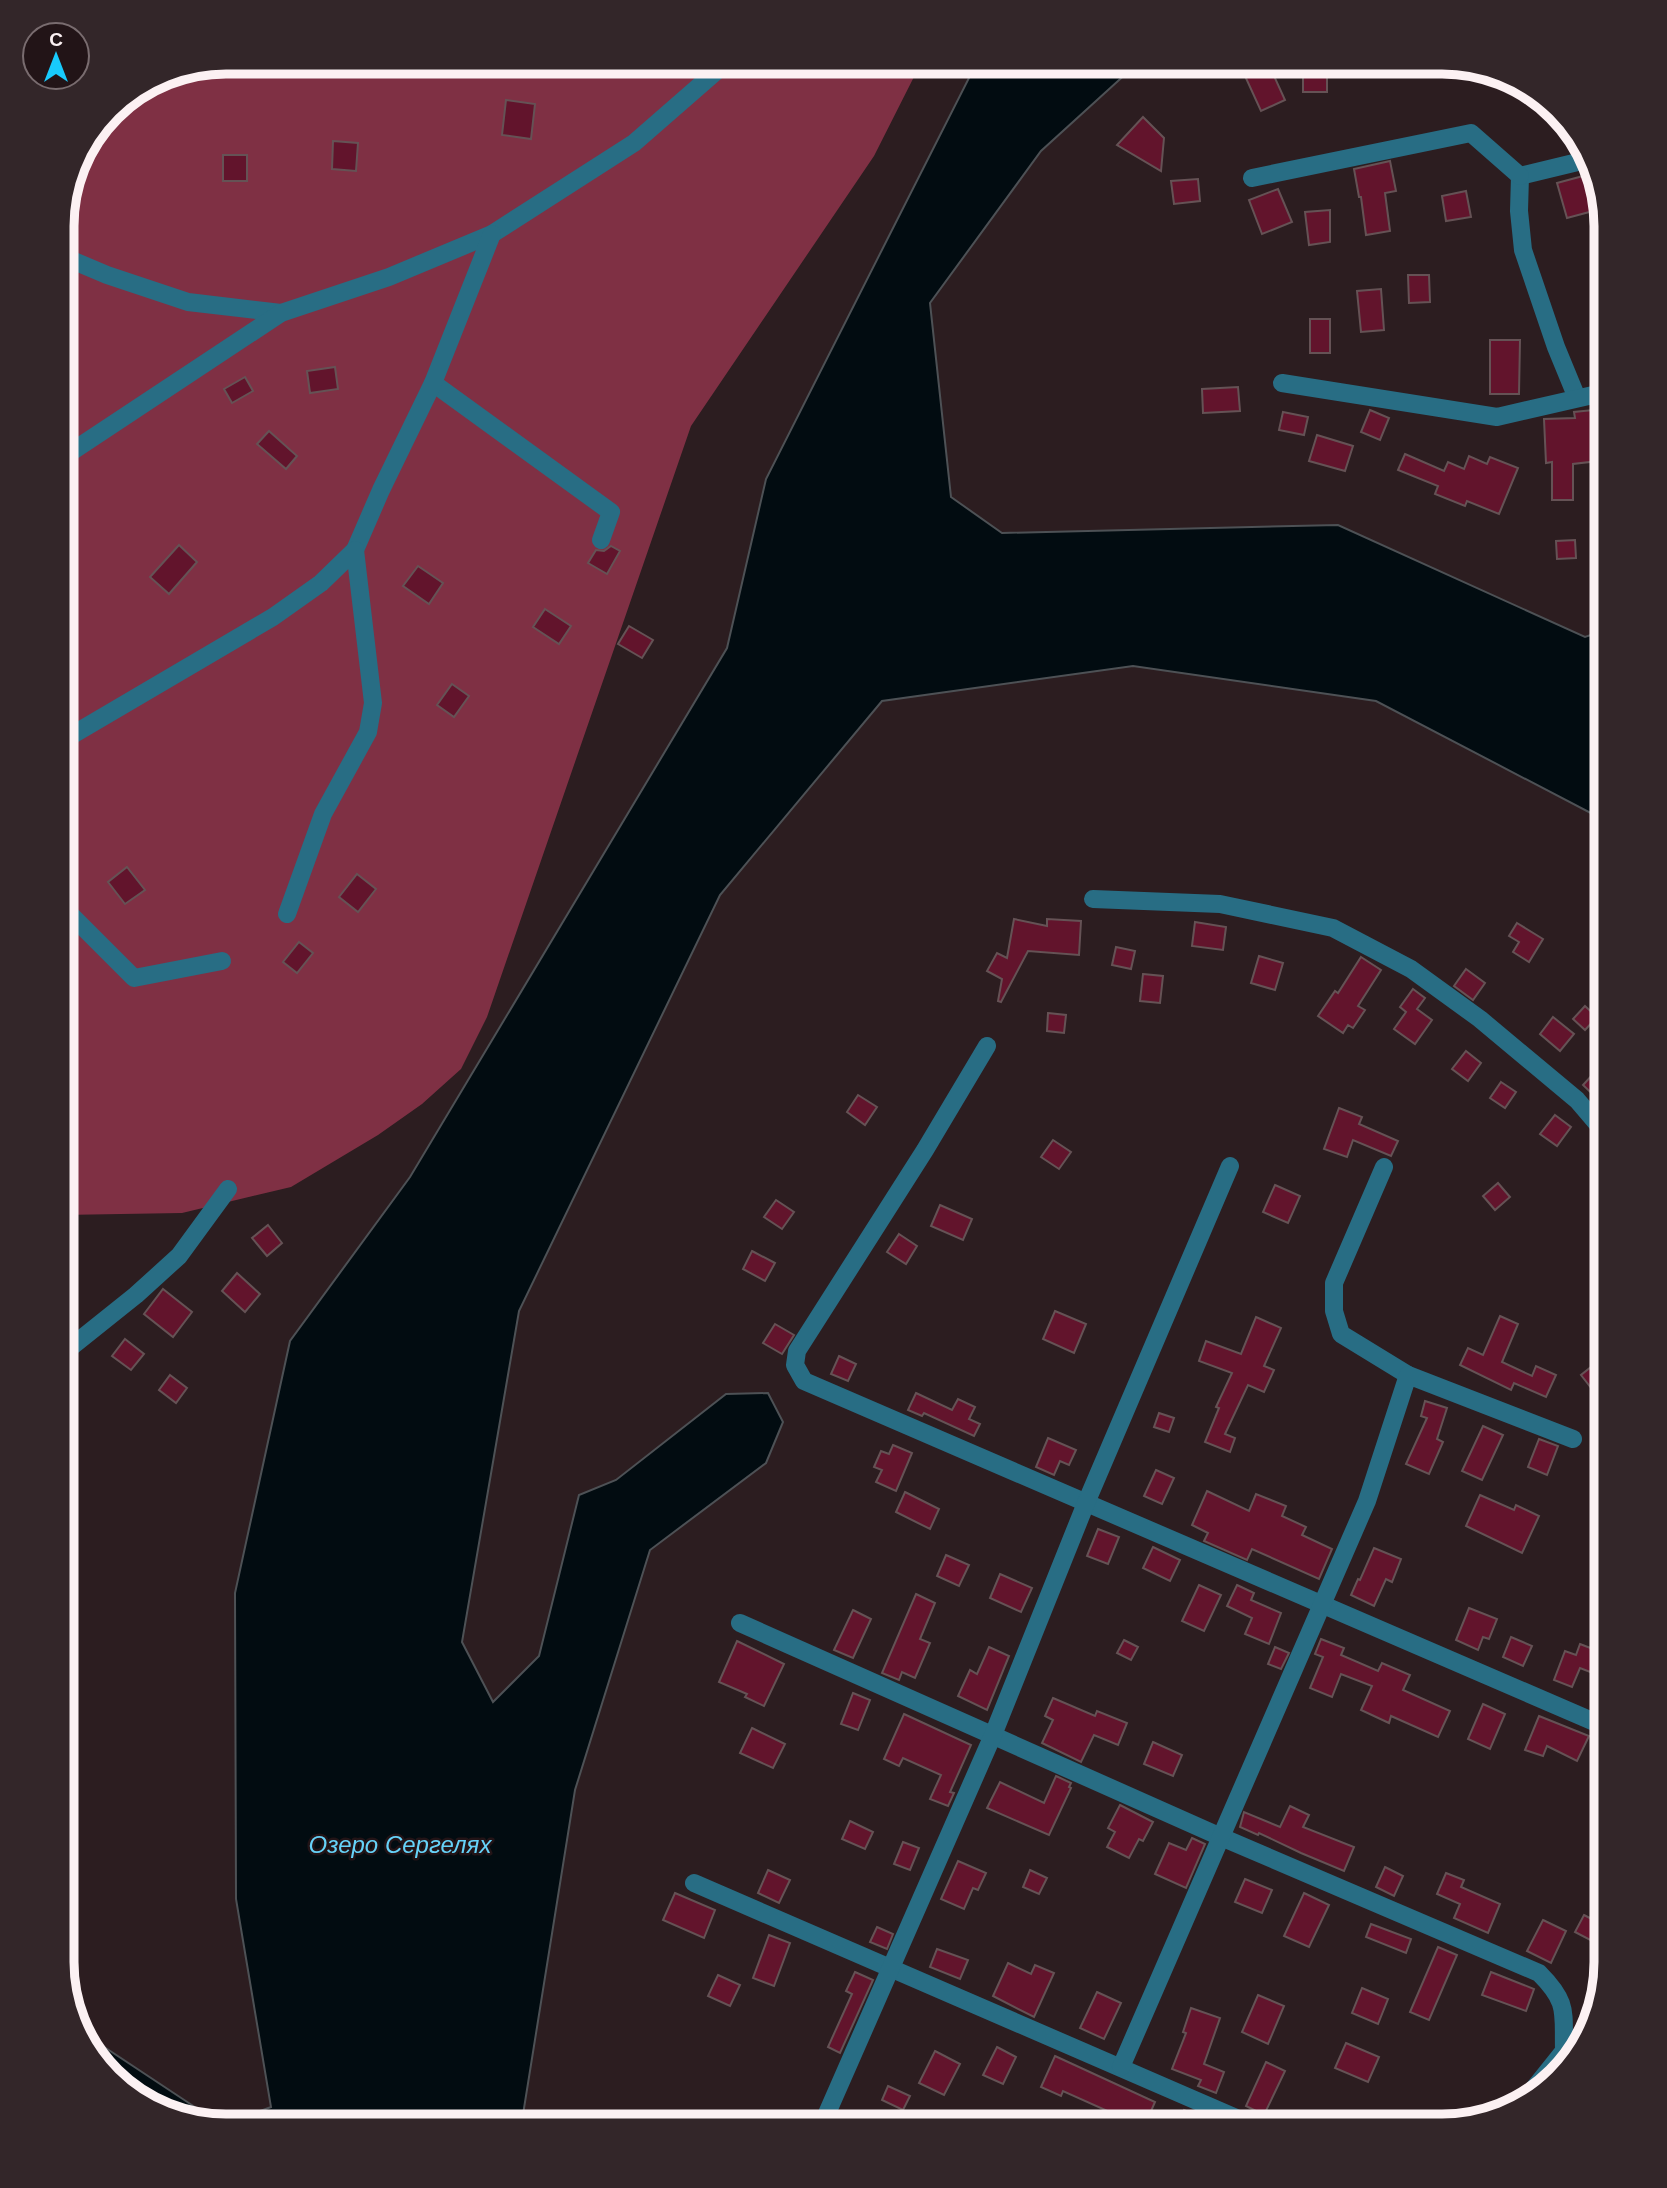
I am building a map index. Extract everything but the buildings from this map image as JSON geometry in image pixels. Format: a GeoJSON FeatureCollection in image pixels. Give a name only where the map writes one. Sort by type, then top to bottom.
{"type":"FeatureCollection","features":[{"type":"Feature","properties":{"kind":"street"},"geometry":{"type":"LineString","coordinates":[[74,450],[281,313],[389,278],[492,234],[634,143],[713,74]]}},
{"type":"Feature","properties":{"kind":"street"},"geometry":{"type":"LineString","coordinates":[[1252,178],[1471,133],[1520,176]]}},
{"type":"Feature","properties":{"kind":"street"},"geometry":{"type":"LineString","coordinates":[[1520,176],[1579,162]]}},
{"type":"Feature","properties":{"kind":"street"},"geometry":{"type":"LineString","coordinates":[[1520,176],[1519,211],[1523,250],[1556,347],[1577,398]]}},
{"type":"Feature","properties":{"kind":"street"},"geometry":{"type":"LineString","coordinates":[[74,734],[273,617],[321,583],[355,550],[433,383],[492,234]]}},
{"type":"Feature","properties":{"kind":"street"},"geometry":{"type":"LineString","coordinates":[[74,261],[188,302],[281,313]]}},
{"type":"Feature","properties":{"kind":"street"},"geometry":{"type":"LineString","coordinates":[[433,383],[611,512],[601,540]]}},
{"type":"Feature","properties":{"kind":"street"},"geometry":{"type":"LineString","coordinates":[[1282,383],[1497,417],[1594,394]]}},
{"type":"Feature","properties":{"kind":"street"},"geometry":{"type":"LineString","coordinates":[[286,914],[323,814],[368,732],[373,703],[355,550]]}},
{"type":"Feature","properties":{"kind":"street"},"geometry":{"type":"LineString","coordinates":[[1093,899],[1220,904],[1333,928],[1411,969],[1480,1018],[1577,1100],[1594,1120]]}},
{"type":"Feature","properties":{"kind":"street"},"geometry":{"type":"LineString","coordinates":[[74,918],[134,978],[222,961]]}},
{"type":"Feature","properties":{"kind":"street"},"geometry":{"type":"LineString","coordinates":[[986,1046],[925,1150],[796,1351],[795,1365],[804,1381],[1594,1722]]}},
{"type":"Feature","properties":{"kind":"street"},"geometry":{"type":"LineString","coordinates":[[827,2114],[993,1735],[1086,1503],[1230,1167]]}},
{"type":"Feature","properties":{"kind":"street"},"geometry":{"type":"LineString","coordinates":[[1384,1167],[1334,1283],[1334,1311],[1341,1334],[1408,1375],[1573,1439]]}},
{"type":"Feature","properties":{"kind":"street"},"geometry":{"type":"LineString","coordinates":[[74,1343],[136,1295],[179,1256],[228,1189]]}},
{"type":"Feature","properties":{"kind":"street"},"geometry":{"type":"LineString","coordinates":[[1121,2067],[1367,1501],[1408,1375]]}},
{"type":"Feature","properties":{"kind":"street"},"geometry":{"type":"LineString","coordinates":[[740,1623],[1221,1836],[1539,1973],[1554,1988],[1562,2003],[1564,2051]]}},
{"type":"Feature","properties":{"kind":"street"},"geometry":{"type":"LineString","coordinates":[[694,1883],[1228,2114]]}},
{"type":"Feature","properties":{"kind":"street"},"geometry":{"type":"LineString","coordinates":[[1548,2071],[1568,2048]]}},
{"type":"Feature","properties":{"kind":"shaded area"},"geometry":{"type":"Polygon","coordinates":[[[915,74],[874,156],[691,426],[487,1017],[461,1069],[422,1104],[378,1135],[291,1187],[182,1213],[74,1215],[74,216],[82,177],[99,141],[118,118],[141,99],[167,85],[206,75],[915,74]]]}},
{"type":"Feature","properties":{"kind":"water","name":"Озеро Сергелях"},"geometry":{"type":"Polygon","coordinates":[[[971,74],[1126,74],[1041,151],[930,303],[951,497],[1002,533],[1338,525],[1585,637],[1594,634],[1594,815],[1376,701],[1133,666],[882,701],[720,895],[519,1311],[462,1642],[493,1702],[539,1656],[579,1495],[616,1480],[726,1394],[768,1393],[783,1422],[766,1463],[650,1550],[575,1790],[523,2114],[252,2114],[271,2107],[236,1899],[235,1593],[290,1341],[410,1177],[727,648],[766,479],[971,74]]]}},
{"type":"Feature","properties":{"kind":"water","name":"Озеро Сергелях"},"geometry":{"type":"Polygon","coordinates":[[[96,2041],[203,2112],[167,2103],[149,2094],[118,2070],[96,2041]]]}}]}
